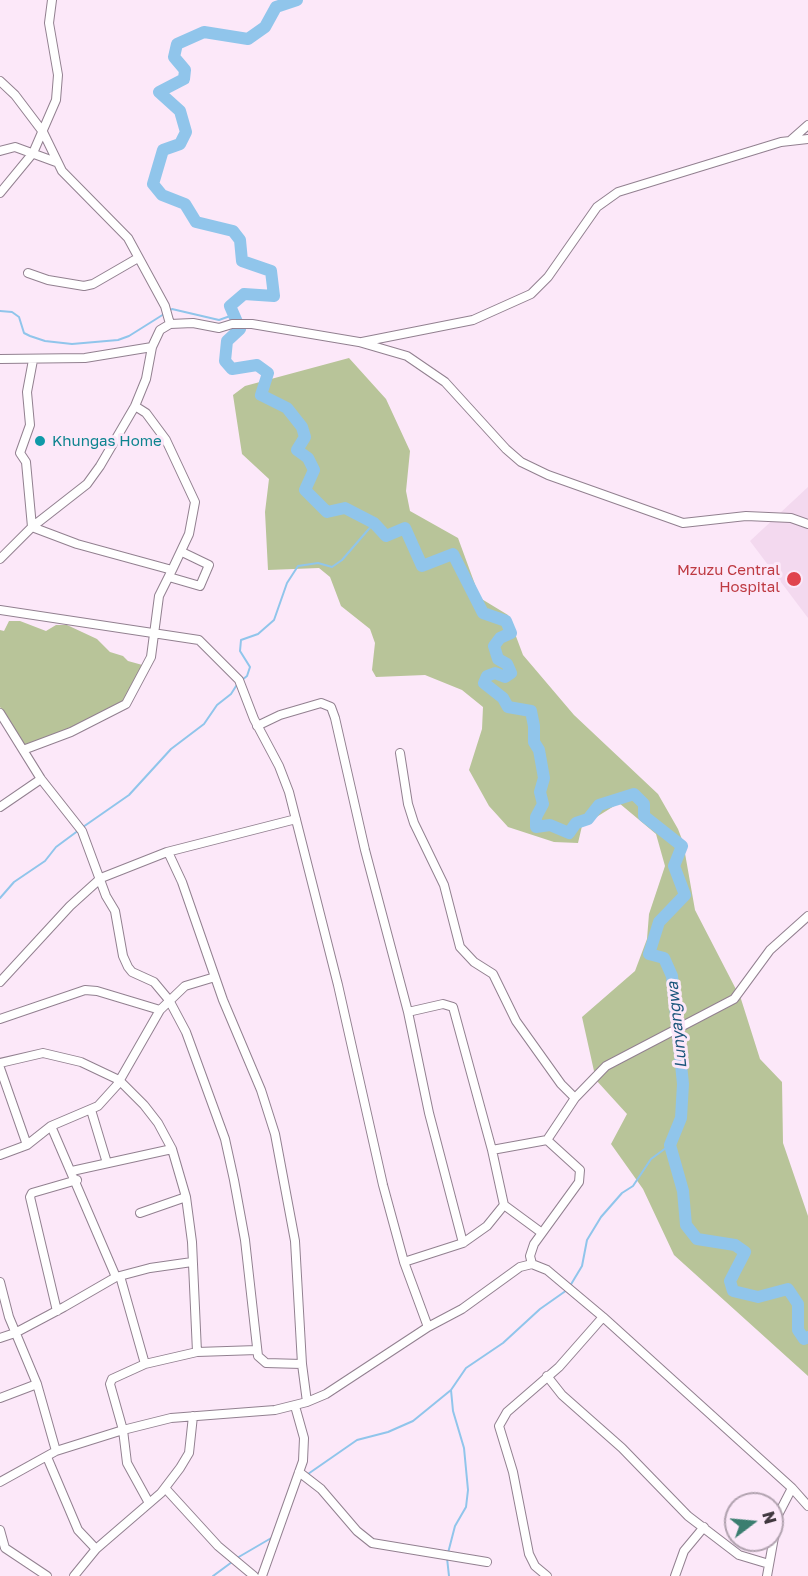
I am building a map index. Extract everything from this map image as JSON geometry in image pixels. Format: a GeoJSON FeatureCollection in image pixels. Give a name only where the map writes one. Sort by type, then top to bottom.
{"type":"FeatureCollection","features":[{"type":"Feature","properties":{"kind":"street"},"geometry":{"type":"LineString","coordinates":[[0,193],[33,153],[58,90],[49,23],[52,0]]}},
{"type":"Feature","properties":{"kind":"street"},"geometry":{"type":"LineString","coordinates":[[0,81],[15,95],[43,132],[56,162],[122,231],[167,310],[170,324]]}},
{"type":"Feature","properties":{"kind":"street"},"geometry":{"type":"LineString","coordinates":[[791,140],[808,125]]}},
{"type":"Feature","properties":{"kind":"street"},"geometry":{"type":"LineString","coordinates":[[359,342],[440,328],[501,309],[531,294],[548,277],[597,207],[618,192],[791,140],[808,139]]}},
{"type":"Feature","properties":{"kind":"street"},"geometry":{"type":"LineString","coordinates":[[0,150],[15,147],[56,162]]}},
{"type":"Feature","properties":{"kind":"street"},"geometry":{"type":"LineString","coordinates":[[28,273],[48,280],[84,286],[93,284],[138,258]]}},
{"type":"Feature","properties":{"kind":"street"},"geometry":{"type":"LineString","coordinates":[[0,559],[32,527],[87,484],[100,466],[135,406],[146,379],[152,348],[160,330],[170,324],[199,322],[219,328],[243,322],[359,342],[407,356],[432,372],[485,424],[506,449],[536,471],[683,524],[746,516],[791,518],[808,524]]}},
{"type":"Feature","properties":{"kind":"street"},"geometry":{"type":"LineString","coordinates":[[0,359],[85,358],[152,348]]}},
{"type":"Feature","properties":{"kind":"street"},"geometry":{"type":"LineString","coordinates":[[32,527],[26,462],[20,453],[30,425],[27,392],[33,360]]}},
{"type":"Feature","properties":{"kind":"street"},"geometry":{"type":"LineString","coordinates":[[23,750],[71,732],[126,704],[151,657],[159,596],[182,552],[193,518],[194,496],[166,440],[149,416],[135,406]]}},
{"type":"Feature","properties":{"kind":"street"},"geometry":{"type":"LineString","coordinates":[[32,527],[77,544],[170,573],[200,586],[209,565],[182,552]]}},
{"type":"Feature","properties":{"kind":"street"},"geometry":{"type":"LineString","coordinates":[[0,610],[202,641],[240,681],[258,726],[279,766],[296,819],[404,1262],[428,1327]]}},
{"type":"Feature","properties":{"kind":"street"},"geometry":{"type":"LineString","coordinates":[[258,726],[321,703],[331,707],[337,722],[365,850],[408,1012],[429,1113],[464,1243]]}},
{"type":"Feature","properties":{"kind":"street"},"geometry":{"type":"LineString","coordinates":[[0,713],[41,779],[81,828],[106,896],[116,911],[123,956],[128,967],[132,972],[154,982],[169,1000],[186,1032],[225,1139],[245,1240],[258,1356],[266,1363],[302,1364]]}},
{"type":"Feature","properties":{"kind":"street"},"geometry":{"type":"LineString","coordinates":[[400,753],[408,804],[414,824],[444,885],[460,947],[474,962],[493,974],[516,1021],[561,1084],[574,1098]]}},
{"type":"Feature","properties":{"kind":"street"},"geometry":{"type":"LineString","coordinates":[[0,807],[41,779]]}},
{"type":"Feature","properties":{"kind":"street"},"geometry":{"type":"LineString","coordinates":[[0,982],[40,937],[101,878],[168,852],[296,819]]}},
{"type":"Feature","properties":{"kind":"street"},"geometry":{"type":"LineString","coordinates":[[168,852],[182,882],[215,977],[261,1090],[275,1134],[295,1241],[302,1364],[308,1402]]}},
{"type":"Feature","properties":{"kind":"street"},"geometry":{"type":"LineString","coordinates":[[492,1150],[547,1140],[574,1098],[606,1066],[734,999],[770,950],[808,916]]}},
{"type":"Feature","properties":{"kind":"street"},"geometry":{"type":"LineString","coordinates":[[0,1155],[27,1145],[51,1126],[91,1110],[105,1099],[119,1080],[160,1010],[169,1000],[185,986],[215,977]]}},
{"type":"Feature","properties":{"kind":"street"},"geometry":{"type":"LineString","coordinates":[[0,1019],[85,990],[97,991],[160,1010]]}},
{"type":"Feature","properties":{"kind":"street"},"geometry":{"type":"LineString","coordinates":[[408,1012],[443,1004],[453,1007],[492,1150],[504,1205],[542,1233]]}},
{"type":"Feature","properties":{"kind":"street"},"geometry":{"type":"LineString","coordinates":[[0,1063],[43,1053],[81,1062],[119,1080],[144,1105],[172,1149],[186,1197],[197,1352]]}},
{"type":"Feature","properties":{"kind":"street"},"geometry":{"type":"LineString","coordinates":[[0,1068],[27,1145]]}},
{"type":"Feature","properties":{"kind":"street"},"geometry":{"type":"LineString","coordinates":[[91,1110],[107,1163]]}},
{"type":"Feature","properties":{"kind":"street"},"geometry":{"type":"LineString","coordinates":[[51,1126],[118,1276],[145,1364]]}},
{"type":"Feature","properties":{"kind":"street"},"geometry":{"type":"LineString","coordinates":[[532,1264],[531,1250],[579,1182],[581,1175],[578,1166],[547,1140]]}},
{"type":"Feature","properties":{"kind":"street"},"geometry":{"type":"LineString","coordinates":[[72,1171],[172,1149]]}},
{"type":"Feature","properties":{"kind":"street"},"geometry":{"type":"LineString","coordinates":[[57,1311],[30,1197],[32,1193],[76,1180]]}},
{"type":"Feature","properties":{"kind":"street"},"geometry":{"type":"LineString","coordinates":[[140,1213],[186,1197]]}},
{"type":"Feature","properties":{"kind":"street"},"geometry":{"type":"LineString","coordinates":[[404,1262],[464,1243],[487,1226],[504,1205]]}},
{"type":"Feature","properties":{"kind":"street"},"geometry":{"type":"LineString","coordinates":[[0,1338],[15,1333],[57,1311],[118,1276],[192,1262]]}},
{"type":"Feature","properties":{"kind":"street"},"geometry":{"type":"LineString","coordinates":[[0,1482],[57,1451],[123,1430],[171,1418],[295,1406],[308,1402],[326,1394],[428,1327],[462,1309],[520,1267],[532,1264],[547,1269],[603,1317],[792,1488],[808,1506]]}},
{"type":"Feature","properties":{"kind":"street"},"geometry":{"type":"LineString","coordinates":[[0,1282],[15,1333],[37,1384],[57,1451]]}},
{"type":"Feature","properties":{"kind":"street"},"geometry":{"type":"LineString","coordinates":[[547,1576],[535,1566],[529,1554],[513,1472],[499,1431],[507,1412],[559,1366],[603,1317]]}},
{"type":"Feature","properties":{"kind":"street"},"geometry":{"type":"LineString","coordinates":[[149,1503],[127,1463],[123,1430],[110,1384],[120,1374],[145,1364],[197,1352],[257,1350]]}},
{"type":"Feature","properties":{"kind":"street"},"geometry":{"type":"LineString","coordinates":[[547,1376],[562,1395],[622,1448],[670,1499],[739,1555],[769,1564]]}},
{"type":"Feature","properties":{"kind":"street"},"geometry":{"type":"LineString","coordinates":[[0,1398],[37,1384]]}},
{"type":"Feature","properties":{"kind":"street"},"geometry":{"type":"LineString","coordinates":[[262,1576],[303,1461],[304,1438],[295,1406]]}},
{"type":"Feature","properties":{"kind":"street"},"geometry":{"type":"LineString","coordinates":[[74,1576],[96,1549],[165,1488],[189,1453],[193,1416]]}},
{"type":"Feature","properties":{"kind":"street"},"geometry":{"type":"LineString","coordinates":[[46,1457],[78,1530],[96,1549]]}},
{"type":"Feature","properties":{"kind":"street"},"geometry":{"type":"LineString","coordinates":[[299,1472],[321,1489],[357,1531],[372,1543],[487,1562]]}},
{"type":"Feature","properties":{"kind":"street"},"geometry":{"type":"LineString","coordinates":[[165,1488],[218,1546],[254,1576]]}},
{"type":"Feature","properties":{"kind":"street"},"geometry":{"type":"LineString","coordinates":[[767,1576],[778,1515],[792,1488]]}},
{"type":"Feature","properties":{"kind":"street"},"geometry":{"type":"LineString","coordinates":[[675,1576],[684,1551],[704,1527]]}},
{"type":"Feature","properties":{"kind":"street"},"geometry":{"type":"LineString","coordinates":[[0,1530],[3,1550],[46,1576]]}},
{"type":"Feature","properties":{"kind":"shaded area","name":"Mzuzu Central Hospital"},"geometry":{"type":"Polygon","coordinates":[[[808,487],[808,618],[750,541],[808,487]]]}},
{"type":"Feature","properties":{"kind":"green space"},"geometry":{"type":"Polygon","coordinates":[[[349,358],[386,399],[410,451],[406,491],[410,511],[458,538],[480,598],[508,615],[523,655],[574,715],[658,794],[678,829],[683,842],[695,910],[741,999],[760,1059],[782,1082],[783,1143],[808,1216],[808,1376],[674,1255],[643,1189],[611,1144],[627,1114],[596,1080],[582,1017],[635,971],[647,939],[649,914],[665,866],[656,834],[619,803],[582,826],[578,843],[554,842],[508,827],[489,806],[469,770],[482,729],[483,707],[462,690],[425,675],[376,677],[372,670],[375,643],[370,629],[341,606],[330,577],[319,568],[268,570],[265,512],[269,479],[242,454],[233,395],[245,386],[349,358]]]}},
{"type":"Feature","properties":{"kind":"green space"},"geometry":{"type":"Polygon","coordinates":[[[9,621],[20,621],[46,631],[56,625],[67,625],[97,639],[110,652],[123,656],[128,661],[146,666],[126,702],[92,721],[24,746],[0,707],[0,630],[4,631],[9,621]]]}},
{"type":"Feature","properties":{"kind":"waterway","name":"Lunyangwa"},"geometry":{"type":"LineString","coordinates":[[297,0],[276,7],[265,27],[248,39],[204,32],[177,44],[174,57],[185,70],[184,79],[159,92],[180,111],[186,132],[180,144],[163,150],[153,184],[162,195],[185,204],[196,222],[233,231],[240,240],[242,261],[271,271],[274,296],[244,294],[230,306],[240,329],[227,341],[225,361],[232,369],[257,365],[268,373],[261,395],[287,408],[302,427],[305,437],[297,450],[308,458],[314,470],[305,490],[327,512],[345,508],[374,523],[386,536],[405,528],[422,566],[453,554],[483,613],[506,621],[511,633],[500,638],[494,646],[498,659],[507,664],[511,673],[505,677],[495,673],[487,676],[484,683],[503,698],[508,707],[531,711],[534,742],[539,750],[544,778],[540,792],[543,804],[536,817],[536,827],[550,825],[569,833],[576,823],[588,819],[599,805],[634,794],[644,804],[644,816],[682,846],[674,866],[685,895],[659,922],[649,954],[664,958],[672,976],[683,1084],[681,1118],[670,1145],[683,1191],[686,1225],[697,1239],[735,1245],[745,1252],[730,1281],[733,1291],[758,1297],[788,1289],[798,1304],[798,1330],[804,1339],[808,1337]]}},
{"type":"Feature","properties":{"kind":"waterway"},"geometry":{"type":"LineString","coordinates":[[0,311],[12,312],[19,317],[24,333],[30,336],[45,341],[72,344],[118,340],[129,336],[172,309],[219,320],[233,315]]}},
{"type":"Feature","properties":{"kind":"waterway"},"geometry":{"type":"LineString","coordinates":[[242,680],[247,676],[250,667],[240,651],[241,640],[258,634],[274,620],[287,583],[298,566],[318,563],[332,567],[342,560],[374,523]]}},
{"type":"Feature","properties":{"kind":"waterway"},"geometry":{"type":"LineString","coordinates":[[83,827],[129,795],[171,749],[204,724],[217,705],[231,694],[238,683]]}},
{"type":"Feature","properties":{"kind":"waterway"},"geometry":{"type":"LineString","coordinates":[[0,898],[14,882],[45,861],[56,847],[79,830]]}},
{"type":"Feature","properties":{"kind":"waterway"},"geometry":{"type":"LineString","coordinates":[[570,1286],[582,1266],[587,1240],[601,1217],[622,1193],[633,1186],[651,1159],[670,1145]]}},
{"type":"Feature","properties":{"kind":"waterway"},"geometry":{"type":"LineString","coordinates":[[448,1553],[455,1526],[466,1507],[468,1490],[464,1448],[453,1411],[451,1390],[466,1368],[503,1343],[540,1309],[567,1290]]}},
{"type":"Feature","properties":{"kind":"waterway"},"geometry":{"type":"LineString","coordinates":[[308,1474],[357,1440],[388,1432],[413,1421],[451,1390]]}},
{"type":"Feature","properties":{"kind":"waterway"},"geometry":{"type":"LineString","coordinates":[[237,1558],[273,1537]]}},
{"type":"Feature","properties":{"kind":"waterway"},"geometry":{"type":"LineString","coordinates":[[447,1558],[449,1576]]}},
{"type":"Feature","properties":{"kind":"waterway"},"geometry":{"type":"LineString","coordinates":[[213,1576],[232,1562]]}},
{"type":"Feature","properties":{"kind":"place","name":"Khungas Home"},"geometry":{"type":"Point","coordinates":[40,441]}},
{"type":"Feature","properties":{"kind":"place","name":"Mzuzu Central Hospital"},"geometry":{"type":"Point","coordinates":[794,579]}}]}
